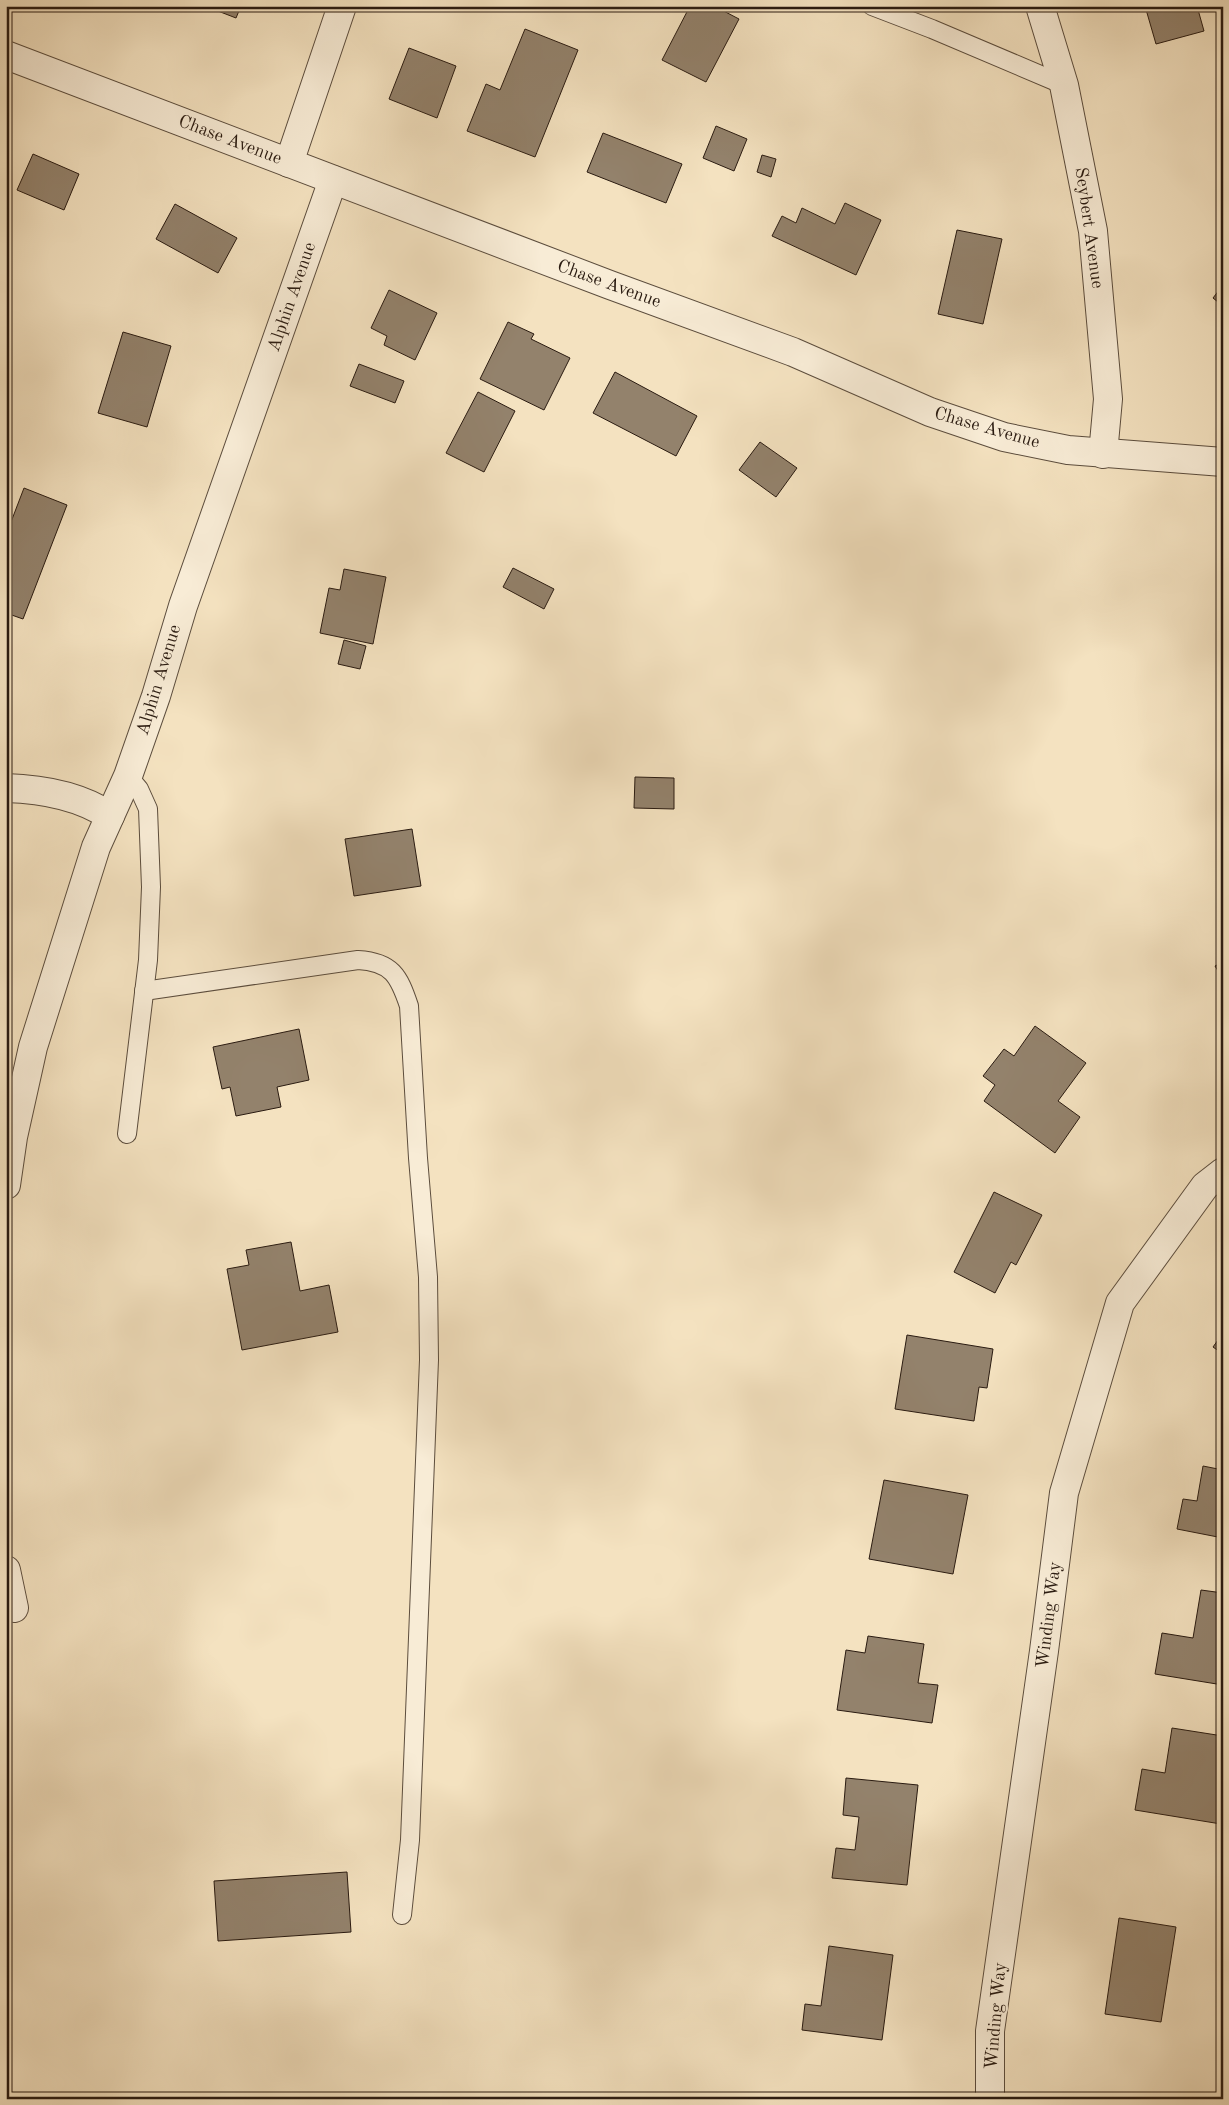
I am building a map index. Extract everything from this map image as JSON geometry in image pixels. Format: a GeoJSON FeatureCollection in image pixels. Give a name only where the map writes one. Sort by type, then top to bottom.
{"type":"FeatureCollection","features":[{"type":"Feature","properties":{"kind":"street"},"geometry":{"type":"LineString","coordinates":[[290,163],[342,6]]}},
{"type":"Feature","properties":{"kind":"street","name":"Seybert Avenue"},"geometry":{"type":"LineString","coordinates":[[1040,6],[1064,85],[1093,230],[1108,399],[1103,454]]}},
{"type":"Feature","properties":{"kind":"street","name":"Chase Avenue"},"geometry":{"type":"LineString","coordinates":[[6,55],[610,285],[793,352],[930,412],[1004,437],[1068,450],[1103,454],[1223,462]]}},
{"type":"Feature","properties":{"kind":"street","name":"Alphin Avenue"},"geometry":{"type":"LineString","coordinates":[[6,1185],[14,1137],[34,1047],[96,847],[128,776],[156,696],[182,606],[333,180]]}},
{"type":"Feature","properties":{"kind":"street"},"geometry":{"type":"LineString","coordinates":[[6,788],[72,797],[110,816]]}},
{"type":"Feature","properties":{"kind":"street","name":"Winding Way"},"geometry":{"type":"LineString","coordinates":[[990,2099],[990,2031],[1044,1651],[1064,1494],[1120,1303],[1205,1186],[1223,1172]]}},
{"type":"Feature","properties":{"kind":"street"},"geometry":{"type":"LineString","coordinates":[[6,1570],[14,1608]]}},
{"type":"Feature","properties":{"kind":"lane"},"geometry":{"type":"LineString","coordinates":[[872,6],[932,29],[1064,85]]}},
{"type":"Feature","properties":{"kind":"lane"},"geometry":{"type":"LineString","coordinates":[[127,1134],[148,960],[151,886],[148,809],[139,788],[128,776]]}},
{"type":"Feature","properties":{"kind":"lane"},"geometry":{"type":"LineString","coordinates":[[144,991],[358,960],[376,961],[391,970],[402,984],[409,1006],[418,1158],[428,1277],[429,1360],[410,1840],[402,1915]]}},
{"type":"Feature","properties":{"kind":"building"},"geometry":{"type":"Polygon","coordinates":[[[205,6],[241,6],[236,18],[205,6]]]}},
{"type":"Feature","properties":{"kind":"building"},"geometry":{"type":"Polygon","coordinates":[[[690,6],[714,6],[739,19],[706,82],[662,60],[690,6]]]}},
{"type":"Feature","properties":{"kind":"building"},"geometry":{"type":"Polygon","coordinates":[[[1145,6],[1197,6],[1204,31],[1156,44],[1145,6]]]}},
{"type":"Feature","properties":{"kind":"building"},"geometry":{"type":"Polygon","coordinates":[[[525,29],[578,50],[535,157],[467,131],[486,84],[500,90],[525,29]]]}},
{"type":"Feature","properties":{"kind":"building"},"geometry":{"type":"Polygon","coordinates":[[[409,48],[456,66],[437,118],[389,99],[409,48]]]}},
{"type":"Feature","properties":{"kind":"building"},"geometry":{"type":"Polygon","coordinates":[[[716,126],[747,139],[734,171],[703,158],[716,126]]]}},
{"type":"Feature","properties":{"kind":"building"},"geometry":{"type":"Polygon","coordinates":[[[603,133],[682,164],[666,203],[587,172],[603,133]]]}},
{"type":"Feature","properties":{"kind":"building"},"geometry":{"type":"Polygon","coordinates":[[[33,154],[79,174],[64,210],[17,190],[33,154]]]}},
{"type":"Feature","properties":{"kind":"building"},"geometry":{"type":"Polygon","coordinates":[[[762,155],[776,159],[771,177],[757,172],[762,155]]]}},
{"type":"Feature","properties":{"kind":"building"},"geometry":{"type":"Polygon","coordinates":[[[845,203],[881,220],[856,275],[772,236],[782,216],[796,223],[802,208],[835,224],[845,203]]]}},
{"type":"Feature","properties":{"kind":"building"},"geometry":{"type":"Polygon","coordinates":[[[175,204],[237,238],[218,273],[156,239],[175,204]]]}},
{"type":"Feature","properties":{"kind":"building"},"geometry":{"type":"Polygon","coordinates":[[[957,230],[1002,239],[983,324],[938,314],[957,230]]]}},
{"type":"Feature","properties":{"kind":"building"},"geometry":{"type":"Polygon","coordinates":[[[1223,285],[1223,306],[1213,298],[1223,285]]]}},
{"type":"Feature","properties":{"kind":"building"},"geometry":{"type":"Polygon","coordinates":[[[389,290],[437,313],[415,360],[384,345],[387,336],[371,328],[389,290]]]}},
{"type":"Feature","properties":{"kind":"building"},"geometry":{"type":"Polygon","coordinates":[[[508,322],[534,334],[531,339],[570,358],[544,410],[480,379],[508,322]]]}},
{"type":"Feature","properties":{"kind":"building"},"geometry":{"type":"Polygon","coordinates":[[[123,332],[171,346],[147,427],[98,413],[123,332]]]}},
{"type":"Feature","properties":{"kind":"building"},"geometry":{"type":"Polygon","coordinates":[[[359,364],[404,381],[395,403],[350,386],[359,364]]]}},
{"type":"Feature","properties":{"kind":"building"},"geometry":{"type":"Polygon","coordinates":[[[615,372],[697,416],[676,456],[593,413],[615,372]]]}},
{"type":"Feature","properties":{"kind":"building"},"geometry":{"type":"Polygon","coordinates":[[[478,392],[515,411],[484,472],[446,453],[478,392]]]}},
{"type":"Feature","properties":{"kind":"building"},"geometry":{"type":"Polygon","coordinates":[[[760,442],[797,468],[776,497],[739,470],[760,442]]]}},
{"type":"Feature","properties":{"kind":"building"},"geometry":{"type":"Polygon","coordinates":[[[24,488],[67,505],[23,619],[6,613],[6,535],[24,488]]]}},
{"type":"Feature","properties":{"kind":"building"},"geometry":{"type":"Polygon","coordinates":[[[513,568],[554,589],[544,609],[503,587],[513,568]]]}},
{"type":"Feature","properties":{"kind":"building"},"geometry":{"type":"Polygon","coordinates":[[[344,569],[386,577],[373,644],[320,633],[329,588],[340,590],[344,569]]]}},
{"type":"Feature","properties":{"kind":"building"},"geometry":{"type":"Polygon","coordinates":[[[344,640],[366,646],[360,669],[338,664],[344,640]]]}},
{"type":"Feature","properties":{"kind":"building"},"geometry":{"type":"Polygon","coordinates":[[[635,777],[674,778],[674,809],[634,808],[635,777]]]}},
{"type":"Feature","properties":{"kind":"building"},"geometry":{"type":"Polygon","coordinates":[[[412,829],[421,886],[354,896],[345,839],[412,829]]]}},
{"type":"Feature","properties":{"kind":"building"},"geometry":{"type":"Polygon","coordinates":[[[1223,962],[1223,979],[1215,966],[1223,962]]]}},
{"type":"Feature","properties":{"kind":"building"},"geometry":{"type":"Polygon","coordinates":[[[1035,1026],[1086,1063],[1058,1101],[1080,1117],[1055,1153],[984,1101],[995,1085],[983,1076],[1004,1049],[1014,1056],[1035,1026]]]}},
{"type":"Feature","properties":{"kind":"building"},"geometry":{"type":"Polygon","coordinates":[[[299,1029],[309,1080],[277,1087],[281,1107],[236,1116],[230,1087],[222,1089],[213,1047],[299,1029]]]}},
{"type":"Feature","properties":{"kind":"building"},"geometry":{"type":"Polygon","coordinates":[[[994,1192],[1042,1215],[1016,1265],[1011,1262],[995,1293],[954,1272],[994,1192]]]}},
{"type":"Feature","properties":{"kind":"building"},"geometry":{"type":"Polygon","coordinates":[[[291,1242],[300,1291],[329,1285],[338,1332],[242,1350],[227,1269],[249,1265],[246,1250],[291,1242]]]}},
{"type":"Feature","properties":{"kind":"building"},"geometry":{"type":"Polygon","coordinates":[[[1223,1333],[1223,1354],[1213,1347],[1223,1333]]]}},
{"type":"Feature","properties":{"kind":"building"},"geometry":{"type":"Polygon","coordinates":[[[907,1335],[993,1349],[987,1388],[979,1387],[974,1421],[895,1409],[907,1335]]]}},
{"type":"Feature","properties":{"kind":"building"},"geometry":{"type":"Polygon","coordinates":[[[1203,1466],[1223,1470],[1223,1538],[1177,1529],[1183,1499],[1197,1501],[1203,1466]]]}},
{"type":"Feature","properties":{"kind":"building"},"geometry":{"type":"Polygon","coordinates":[[[884,1480],[968,1495],[953,1574],[869,1559],[884,1480]]]}},
{"type":"Feature","properties":{"kind":"building"},"geometry":{"type":"Polygon","coordinates":[[[1201,1590],[1223,1593],[1223,1685],[1155,1674],[1162,1633],[1193,1638],[1201,1590]]]}},
{"type":"Feature","properties":{"kind":"building"},"geometry":{"type":"Polygon","coordinates":[[[868,1636],[924,1644],[918,1683],[938,1685],[932,1723],[837,1710],[846,1650],[865,1653],[868,1636]]]}},
{"type":"Feature","properties":{"kind":"building"},"geometry":{"type":"Polygon","coordinates":[[[1172,1728],[1223,1736],[1223,1811],[1221,1824],[1135,1810],[1142,1769],[1165,1773],[1172,1728]]]}},
{"type":"Feature","properties":{"kind":"building"},"geometry":{"type":"Polygon","coordinates":[[[846,1778],[918,1785],[907,1885],[832,1878],[836,1848],[855,1850],[859,1817],[843,1815],[846,1778]]]}},
{"type":"Feature","properties":{"kind":"building"},"geometry":{"type":"Polygon","coordinates":[[[347,1872],[351,1932],[218,1941],[214,1881],[347,1872]]]}},
{"type":"Feature","properties":{"kind":"building"},"geometry":{"type":"Polygon","coordinates":[[[1119,1918],[1176,1927],[1161,2022],[1105,2014],[1119,1918]]]}},
{"type":"Feature","properties":{"kind":"building"},"geometry":{"type":"Polygon","coordinates":[[[829,1946],[893,1955],[882,2040],[802,2030],[805,2004],[821,2006],[829,1946]]]}}]}
